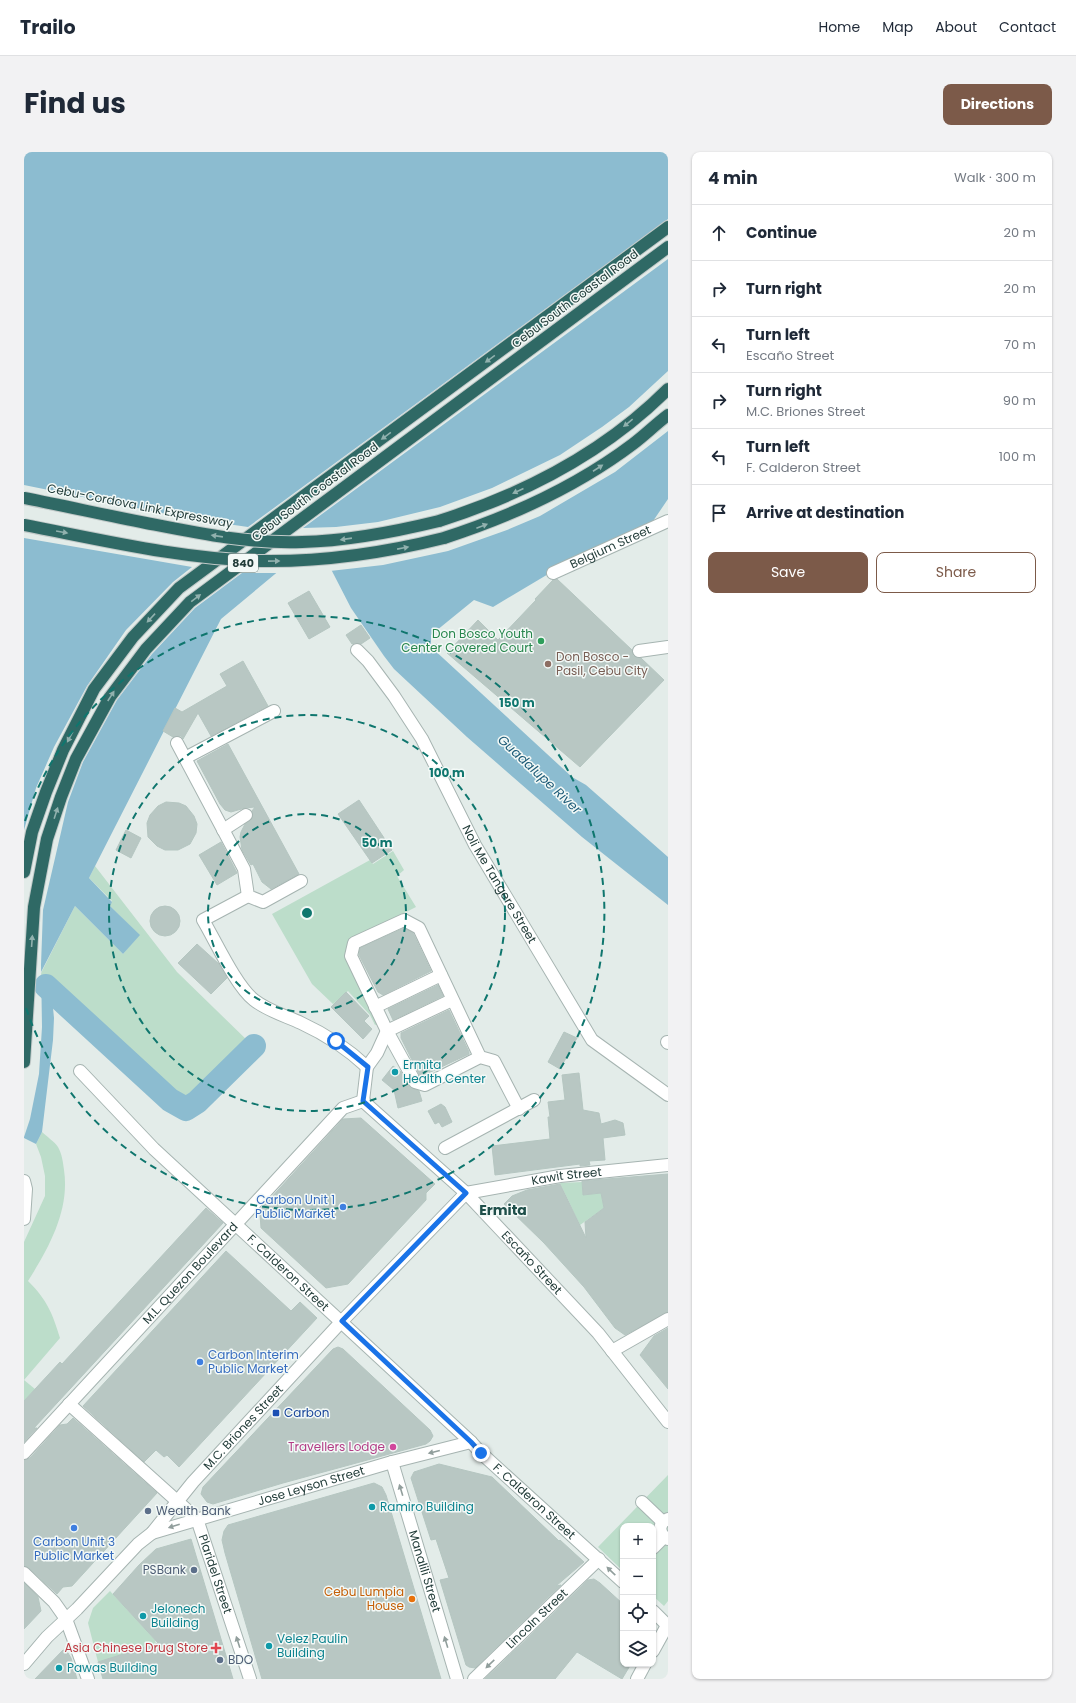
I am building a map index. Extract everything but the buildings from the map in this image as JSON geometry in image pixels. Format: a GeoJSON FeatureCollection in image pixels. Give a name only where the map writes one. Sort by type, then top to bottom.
{"type":"FeatureCollection","features":[{"type":"Feature","properties":{"kind":"highway","name":"Cebu South Coastal Road"},"geometry":{"type":"LineString","coordinates":[[24,872],[32,832],[46,792],[63,750],[94,689],[133,637],[178,588],[668,227]]}},
{"type":"Feature","properties":{"kind":"highway","name":"Cebu South Coastal Road"},"geometry":{"type":"LineString","coordinates":[[24,1062],[34,907],[48,839],[61,797],[76,759],[110,697],[146,649],[190,602],[668,247]]}},
{"type":"Feature","properties":{"kind":"highway","name":"Cebu-Cordova Link Expressway"},"geometry":{"type":"LineString","coordinates":[[24,498],[193,533],[227,538],[301,542],[338,540],[379,535],[457,515],[527,487],[565,467],[605,441],[647,408],[668,389]]}},
{"type":"Feature","properties":{"kind":"highway"},"geometry":{"type":"LineString","coordinates":[[24,525],[186,555],[222,559],[261,561],[302,560],[340,558],[380,553],[451,536],[498,520],[536,503],[599,467],[633,444],[668,414]]}},
{"type":"Feature","properties":{"kind":"street","name":"Belgium Street"},"geometry":{"type":"LineString","coordinates":[[553,573],[668,521]]}},
{"type":"Feature","properties":{"kind":"street"},"geometry":{"type":"LineString","coordinates":[[639,651],[668,647]]}},
{"type":"Feature","properties":{"kind":"street","name":"Noli Me Tangere Street"},"geometry":{"type":"LineString","coordinates":[[357,650],[368,661],[394,696],[422,739],[475,845],[592,1040],[668,1095]]}},
{"type":"Feature","properties":{"kind":"street"},"geometry":{"type":"LineString","coordinates":[[185,758],[274,710]]}},
{"type":"Feature","properties":{"kind":"street"},"geometry":{"type":"LineString","coordinates":[[177,743],[244,869],[248,896]]}},
{"type":"Feature","properties":{"kind":"street"},"geometry":{"type":"LineString","coordinates":[[223,830],[246,815]]}},
{"type":"Feature","properties":{"kind":"street"},"geometry":{"type":"LineString","coordinates":[[301,881],[263,902],[248,896],[203,920],[242,987],[254,1000],[262,1006],[302,1023],[336,1041],[368,1067]]}},
{"type":"Feature","properties":{"kind":"street"},"geometry":{"type":"LineString","coordinates":[[480,1057],[418,928],[404,920],[354,944],[351,956],[387,1032],[415,1082],[425,1085],[480,1057],[494,1061],[519,1109]]}},
{"type":"Feature","properties":{"kind":"street"},"geometry":{"type":"LineString","coordinates":[[376,1007],[440,975]]}},
{"type":"Feature","properties":{"kind":"street"},"geometry":{"type":"LineString","coordinates":[[363,1101],[368,1067],[377,1053],[387,1032],[452,1000]]}},
{"type":"Feature","properties":{"kind":"street","name":"F. Calderon Street"},"geometry":{"type":"LineString","coordinates":[[80,1072],[154,1149],[342,1321],[481,1453],[620,1579]]}},
{"type":"Feature","properties":{"kind":"street"},"geometry":{"type":"LineString","coordinates":[[445,1148],[534,1100]]}},
{"type":"Feature","properties":{"kind":"street","name":"Escaño Street"},"geometry":{"type":"LineString","coordinates":[[363,1101],[466,1193],[598,1332],[668,1422]]}},
{"type":"Feature","properties":{"kind":"street","name":"M.L. Quezon Boulevard"},"geometry":{"type":"LineString","coordinates":[[24,1453],[343,1108],[363,1101]]}},
{"type":"Feature","properties":{"kind":"street","name":"Kawit Street"},"geometry":{"type":"LineString","coordinates":[[466,1193],[560,1176],[668,1165]]}},
{"type":"Feature","properties":{"kind":"street"},"geometry":{"type":"LineString","coordinates":[[24,1181],[26,1189],[24,1219]]}},
{"type":"Feature","properties":{"kind":"street","name":"M.C. Briones Street"},"geometry":{"type":"LineString","coordinates":[[24,1664],[47,1638],[78,1609],[138,1544],[152,1533],[177,1500],[342,1321],[466,1193]]}},
{"type":"Feature","properties":{"kind":"street"},"geometry":{"type":"LineString","coordinates":[[612,1350],[668,1318]]}},
{"type":"Feature","properties":{"kind":"street","name":"Plaridel Street"},"geometry":{"type":"LineString","coordinates":[[69,1404],[197,1518],[250,1679]]}},
{"type":"Feature","properties":{"kind":"street","name":"Jose Leyson Street"},"geometry":{"type":"LineString","coordinates":[[152,1533],[197,1518],[392,1462],[471,1442]]}},
{"type":"Feature","properties":{"kind":"street","name":"Manalili Street"},"geometry":{"type":"LineString","coordinates":[[392,1462],[457,1679]]}},
{"type":"Feature","properties":{"kind":"street"},"geometry":{"type":"LineString","coordinates":[[642,1502],[665,1520],[660,1529],[666,1538],[656,1546]]}},
{"type":"Feature","properties":{"kind":"street","name":"Lincoln Street"},"geometry":{"type":"LineString","coordinates":[[474,1679],[599,1559]]}},
{"type":"Feature","properties":{"kind":"street"},"geometry":{"type":"LineString","coordinates":[[24,1573],[54,1602],[66,1619],[88,1679]]}},
{"type":"Feature","properties":{"kind":"street"},"geometry":{"type":"LineString","coordinates":[[656,1614],[668,1624],[656,1646]]}},
{"type":"Feature","properties":{"kind":"street"},"geometry":{"type":"LineString","coordinates":[[637,1679],[644,1667]]}},
{"type":"Feature","properties":{"kind":"green space"},"geometry":{"type":"Polygon","coordinates":[[[393,851],[404,870],[397,876],[416,907],[349,941],[378,1024],[375,1025],[370,1015],[348,991],[333,1004],[312,984],[272,914],[370,860],[373,864],[393,851]]]}},
{"type":"Feature","properties":{"kind":"green space"},"geometry":{"type":"Polygon","coordinates":[[[95,866],[177,972],[251,1044],[184,1104],[40,975],[75,906],[123,954],[139,935],[110,906],[112,901],[89,878],[95,866]]]}},
{"type":"Feature","properties":{"kind":"green space"},"geometry":{"type":"Polygon","coordinates":[[[42,1132],[58,1147],[63,1161],[65,1185],[64,1200],[61,1214],[50,1242],[28,1281],[40,1294],[48,1307],[60,1338],[24,1380],[24,1242],[45,1196],[45,1176],[41,1157],[36,1144],[42,1132]]]}},
{"type":"Feature","properties":{"kind":"green space"},"geometry":{"type":"Polygon","coordinates":[[[582,1182],[583,1195],[601,1193],[604,1208],[580,1225],[560,1183],[582,1182]]]}},
{"type":"Feature","properties":{"kind":"green space"},"geometry":{"type":"Polygon","coordinates":[[[24,1380],[35,1389],[24,1401],[24,1380]]]}},
{"type":"Feature","properties":{"kind":"green space"},"geometry":{"type":"Polygon","coordinates":[[[668,1475],[668,1601],[664,1606],[656,1599],[656,1523],[621,1523],[668,1475]]]}},
{"type":"Feature","properties":{"kind":"green space"},"geometry":{"type":"Polygon","coordinates":[[[620,1524],[620,1568],[598,1547],[620,1524]]]}},
{"type":"Feature","properties":{"kind":"green space"},"geometry":{"type":"Polygon","coordinates":[[[110,1591],[155,1640],[156,1644],[98,1662],[88,1623],[93,1608],[110,1591]]]}},
{"type":"Feature","properties":{"kind":"water","name":"Guadalupe River"},"geometry":{"type":"Polygon","coordinates":[[[24,152],[668,152],[668,499],[649,527],[550,573],[493,607],[474,600],[431,635],[431,647],[572,777],[586,785],[668,857],[668,905],[582,837],[467,737],[394,669],[351,608],[316,540],[221,619],[89,878],[112,902],[110,906],[140,935],[123,954],[75,906],[40,974],[46,986],[53,1008],[54,1018],[53,1040],[42,1132],[36,1144],[24,1138],[24,152]]]}},
{"type":"Feature","properties":{"kind":"pier"},"geometry":{"type":"Polygon","coordinates":[[[668,219],[668,259],[303,528],[336,527],[378,522],[440,507],[492,488],[560,455],[629,407],[668,371],[668,431],[615,472],[540,516],[507,530],[448,551],[383,565],[330,571],[316,543],[279,573],[242,573],[195,608],[152,654],[117,700],[83,762],[68,802],[43,910],[41,965],[42,1027],[39,1074],[30,1119],[24,1137],[24,830],[36,788],[54,747],[87,686],[126,630],[173,582],[192,567],[24,538],[24,485],[186,518],[248,527],[668,219]]]}},
{"type":"Feature","properties":{"kind":"waterway"},"geometry":{"type":"LineString","coordinates":[[46,986],[170,1100],[186,1109],[197,1102],[254,1046]]}},
{"type":"Feature","properties":{"kind":"place","name":"Don Bosco Youth Center Covered Court"},"geometry":{"type":"Point","coordinates":[541,641]}},
{"type":"Feature","properties":{"kind":"place","name":"Don Bosco - Pasil, Cebu City"},"geometry":{"type":"Point","coordinates":[548,664]}},
{"type":"Feature","properties":{"kind":"place","name":"Ermita Health Center"},"geometry":{"type":"Point","coordinates":[395,1072]}},
{"type":"Feature","properties":{"kind":"place","name":"Carbon Unit 1 Public Market"},"geometry":{"type":"Point","coordinates":[343,1207]}},
{"type":"Feature","properties":{"kind":"place","name":"Carbon Interim Public Market"},"geometry":{"type":"Point","coordinates":[200,1362]}},
{"type":"Feature","properties":{"kind":"place","name":"Carbon"},"geometry":{"type":"Point","coordinates":[276,1413]}},
{"type":"Feature","properties":{"kind":"place","name":"Travellers Lodge"},"geometry":{"type":"Point","coordinates":[393,1447]}},
{"type":"Feature","properties":{"kind":"place","name":"Ramiro Building"},"geometry":{"type":"Point","coordinates":[372,1507]}},
{"type":"Feature","properties":{"kind":"place","name":"Wealth Bank"},"geometry":{"type":"Point","coordinates":[148,1511]}},
{"type":"Feature","properties":{"kind":"place","name":"Carbon Unit 3 Public Market"},"geometry":{"type":"Point","coordinates":[74,1528]}},
{"type":"Feature","properties":{"kind":"place","name":"PSBank"},"geometry":{"type":"Point","coordinates":[194,1570]}},
{"type":"Feature","properties":{"kind":"place","name":"Cebu Lumpia House"},"geometry":{"type":"Point","coordinates":[412,1599]}},
{"type":"Feature","properties":{"kind":"place","name":"Jelonech Building"},"geometry":{"type":"Point","coordinates":[143,1616]}},
{"type":"Feature","properties":{"kind":"place","name":"Velez Paulin Building"},"geometry":{"type":"Point","coordinates":[269,1646]}},
{"type":"Feature","properties":{"kind":"place","name":"Asia Chinese Drug Store"},"geometry":{"type":"Point","coordinates":[216,1648]}},
{"type":"Feature","properties":{"kind":"place","name":"BDO"},"geometry":{"type":"Point","coordinates":[220,1660]}},
{"type":"Feature","properties":{"kind":"place","name":"Pawas Building"},"geometry":{"type":"Point","coordinates":[59,1668]}},
{"type":"Feature","properties":{"kind":"district","name":"Ermita"},"geometry":{"type":"Point","coordinates":[503,1210]}},
{"type":"Feature","properties":{"kind":"route"},"geometry":{"type":"LineString","coordinates":[[336,1041],[368,1067],[363,1101],[466,1193],[342,1321],[481,1453]]}}]}
